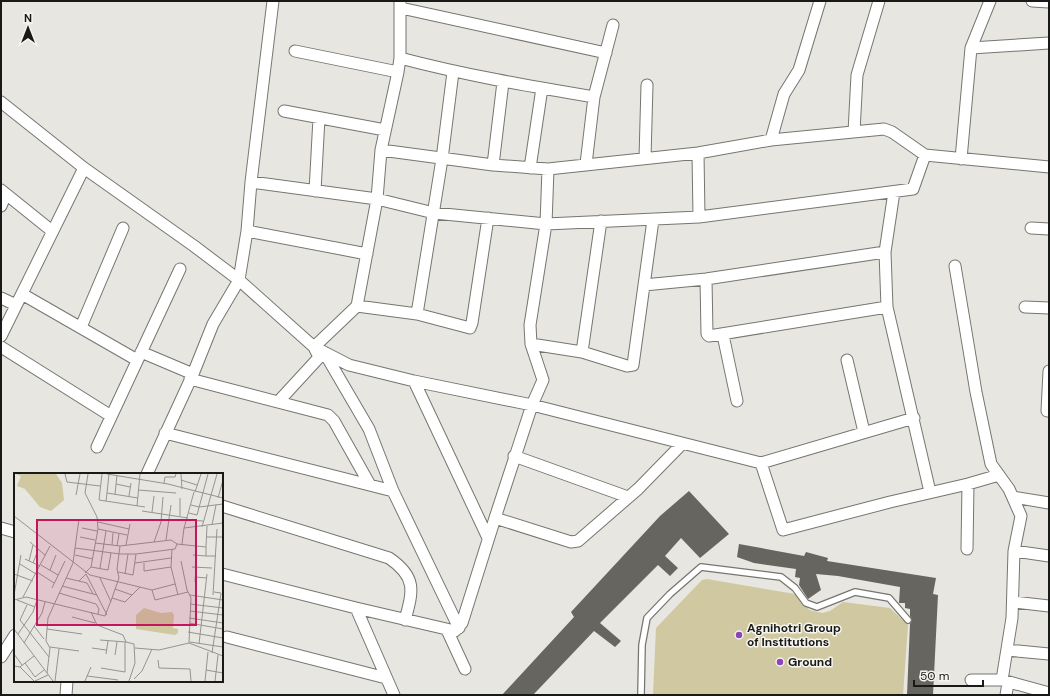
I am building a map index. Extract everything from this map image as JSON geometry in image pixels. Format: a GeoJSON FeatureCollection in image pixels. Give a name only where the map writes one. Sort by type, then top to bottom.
{"type":"FeatureCollection","features":[{"type":"Feature","properties":{"kind":"street"},"geometry":{"type":"LineString","coordinates":[[147,473],[213,324],[239,280],[247,231],[251,182],[273,1]]}},
{"type":"Feature","properties":{"kind":"street"},"geometry":{"type":"LineString","coordinates":[[771,140],[784,94],[799,70],[820,1]]}},
{"type":"Feature","properties":{"kind":"street"},"geometry":{"type":"LineString","coordinates":[[854,132],[858,75],[879,1]]}},
{"type":"Feature","properties":{"kind":"street"},"geometry":{"type":"LineString","coordinates":[[961,159],[971,48],[990,1]]}},
{"type":"Feature","properties":{"kind":"street"},"geometry":{"type":"LineString","coordinates":[[1032,1],[1049,2]]}},
{"type":"Feature","properties":{"kind":"street"},"geometry":{"type":"LineString","coordinates":[[278,402],[308,368],[357,306],[377,199],[381,150],[398,72],[400,58],[401,4],[606,53]]}},
{"type":"Feature","properties":{"kind":"street"},"geometry":{"type":"LineString","coordinates":[[586,164],[594,97],[614,25]]}},
{"type":"Feature","properties":{"kind":"street"},"geometry":{"type":"LineString","coordinates":[[971,48],[1049,43]]}},
{"type":"Feature","properties":{"kind":"street"},"geometry":{"type":"LineString","coordinates":[[295,51],[398,72]]}},
{"type":"Feature","properties":{"kind":"street"},"geometry":{"type":"LineString","coordinates":[[400,58],[453,72],[594,97]]}},
{"type":"Feature","properties":{"kind":"street"},"geometry":{"type":"LineString","coordinates":[[417,314],[442,159],[453,72]]}},
{"type":"Feature","properties":{"kind":"street"},"geometry":{"type":"LineString","coordinates":[[493,165],[503,82]]}},
{"type":"Feature","properties":{"kind":"street"},"geometry":{"type":"LineString","coordinates":[[645,158],[647,85]]}},
{"type":"Feature","properties":{"kind":"street"},"geometry":{"type":"LineString","coordinates":[[530,168],[542,88]]}},
{"type":"Feature","properties":{"kind":"street"},"geometry":{"type":"LineString","coordinates":[[1,102],[84,168],[194,246],[239,280],[318,354],[369,429],[391,491],[459,628]]}},
{"type":"Feature","properties":{"kind":"street"},"geometry":{"type":"LineString","coordinates":[[284,112],[385,130]]}},
{"type":"Feature","properties":{"kind":"street"},"geometry":{"type":"LineString","coordinates":[[315,191],[319,118]]}},
{"type":"Feature","properties":{"kind":"street"},"geometry":{"type":"LineString","coordinates":[[381,150],[493,165],[548,169],[698,153],[771,140],[888,130],[925,155],[1049,167]]}},
{"type":"Feature","properties":{"kind":"street"},"geometry":{"type":"LineString","coordinates":[[698,153],[699,217]]}},
{"type":"Feature","properties":{"kind":"street"},"geometry":{"type":"LineString","coordinates":[[251,182],[377,199],[434,212],[546,224],[653,220],[699,217],[913,189],[925,155]]}},
{"type":"Feature","properties":{"kind":"street"},"geometry":{"type":"LineString","coordinates":[[1,336],[84,168]]}},
{"type":"Feature","properties":{"kind":"street"},"geometry":{"type":"LineString","coordinates":[[223,574],[447,630],[455,631],[459,628],[514,456],[542,380],[531,344],[530,320],[546,224],[548,169]]}},
{"type":"Feature","properties":{"kind":"street"},"geometry":{"type":"LineString","coordinates":[[1,206],[4,192],[52,231]]}},
{"type":"Feature","properties":{"kind":"street"},"geometry":{"type":"LineString","coordinates":[[894,192],[885,252],[887,307],[930,492]]}},
{"type":"Feature","properties":{"kind":"street"},"geometry":{"type":"LineString","coordinates":[[357,306],[417,314],[466,328],[471,327],[488,218]]}},
{"type":"Feature","properties":{"kind":"street"},"geometry":{"type":"LineString","coordinates":[[531,344],[582,352],[627,366],[633,365],[653,220]]}},
{"type":"Feature","properties":{"kind":"street"},"geometry":{"type":"LineString","coordinates":[[582,352],[601,221]]}},
{"type":"Feature","properties":{"kind":"street"},"geometry":{"type":"LineString","coordinates":[[80,327],[123,228]]}},
{"type":"Feature","properties":{"kind":"street"},"geometry":{"type":"LineString","coordinates":[[1031,228],[1049,229]]}},
{"type":"Feature","properties":{"kind":"street"},"geometry":{"type":"LineString","coordinates":[[247,231],[367,254]]}},
{"type":"Feature","properties":{"kind":"street"},"geometry":{"type":"LineString","coordinates":[[644,286],[706,279],[885,252]]}},
{"type":"Feature","properties":{"kind":"street"},"geometry":{"type":"LineString","coordinates":[[955,266],[979,406],[991,464],[1013,497],[1021,516],[1014,552],[1012,602],[1005,681],[1006,695]]}},
{"type":"Feature","properties":{"kind":"street"},"geometry":{"type":"LineString","coordinates":[[97,447],[180,269]]}},
{"type":"Feature","properties":{"kind":"street"},"geometry":{"type":"LineString","coordinates":[[706,279],[707,336],[723,335],[887,307]]}},
{"type":"Feature","properties":{"kind":"street"},"geometry":{"type":"LineString","coordinates":[[22,294],[80,327],[139,356],[191,376],[328,415],[334,421],[371,486]]}},
{"type":"Feature","properties":{"kind":"street"},"geometry":{"type":"LineString","coordinates":[[1,298],[16,305]]}},
{"type":"Feature","properties":{"kind":"street"},"geometry":{"type":"LineString","coordinates":[[1025,307],[1049,308]]}},
{"type":"Feature","properties":{"kind":"street"},"geometry":{"type":"LineString","coordinates":[[723,335],[737,401]]}},
{"type":"Feature","properties":{"kind":"street"},"geometry":{"type":"LineString","coordinates":[[1,348],[111,416]]}},
{"type":"Feature","properties":{"kind":"street"},"geometry":{"type":"LineString","coordinates":[[318,354],[349,365],[414,382],[532,404],[682,444],[761,463],[914,418]]}},
{"type":"Feature","properties":{"kind":"street"},"geometry":{"type":"LineString","coordinates":[[847,360],[864,432]]}},
{"type":"Feature","properties":{"kind":"street"},"geometry":{"type":"LineString","coordinates":[[1047,410],[1049,371]]}},
{"type":"Feature","properties":{"kind":"street"},"geometry":{"type":"LineString","coordinates":[[414,382],[488,538]]}},
{"type":"Feature","properties":{"kind":"street"},"geometry":{"type":"LineString","coordinates":[[165,433],[391,491]]}},
{"type":"Feature","properties":{"kind":"street"},"geometry":{"type":"LineString","coordinates":[[495,518],[575,542],[582,538],[628,497],[682,444]]}},
{"type":"Feature","properties":{"kind":"street"},"geometry":{"type":"LineString","coordinates":[[514,456],[628,497]]}},
{"type":"Feature","properties":{"kind":"street"},"geometry":{"type":"LineString","coordinates":[[761,463],[782,530],[999,475]]}},
{"type":"Feature","properties":{"kind":"street"},"geometry":{"type":"LineString","coordinates":[[967,549],[968,484]]}},
{"type":"Feature","properties":{"kind":"street"},"geometry":{"type":"LineString","coordinates":[[1013,497],[1049,503]]}},
{"type":"Feature","properties":{"kind":"street"},"geometry":{"type":"LineString","coordinates":[[223,506],[389,558],[398,564],[408,578],[412,588],[412,595],[405,620]]}},
{"type":"Feature","properties":{"kind":"street"},"geometry":{"type":"LineString","coordinates":[[1,528],[14,532]]}},
{"type":"Feature","properties":{"kind":"street"},"geometry":{"type":"LineString","coordinates":[[1014,552],[1049,556]]}},
{"type":"Feature","properties":{"kind":"street"},"geometry":{"type":"LineString","coordinates":[[1012,602],[1049,606]]}},
{"type":"Feature","properties":{"kind":"street"},"geometry":{"type":"LineString","coordinates":[[356,608],[394,695]]}},
{"type":"Feature","properties":{"kind":"street"},"geometry":{"type":"LineString","coordinates":[[447,630],[465,669]]}},
{"type":"Feature","properties":{"kind":"street"},"geometry":{"type":"LineString","coordinates":[[1,657],[14,637]]}},
{"type":"Feature","properties":{"kind":"street"},"geometry":{"type":"LineString","coordinates":[[228,637],[386,678]]}},
{"type":"Feature","properties":{"kind":"street"},"geometry":{"type":"LineString","coordinates":[[1007,650],[1049,654]]}},
{"type":"Feature","properties":{"kind":"street"},"geometry":{"type":"LineString","coordinates":[[971,680],[1005,681],[1049,693]]}},
{"type":"Feature","properties":{"kind":"street"},"geometry":{"type":"LineString","coordinates":[[66,695],[68,682]]}},
{"type":"Feature","properties":{"kind":"lane"},"geometry":{"type":"LineString","coordinates":[[641,695],[642,645],[647,618],[670,594],[701,567],[781,576],[795,588],[806,603],[818,607],[855,592],[889,598],[908,620]]}},
{"type":"Feature","properties":{"kind":"shaded area","name":"Ground"},"geometry":{"type":"Polygon","coordinates":[[[707,579],[795,594],[809,610],[822,613],[830,611],[843,602],[890,608],[908,625],[903,695],[653,695],[656,628],[702,580],[707,579]]]}},
{"type":"Feature","properties":{"kind":"building"},"geometry":{"type":"Polygon","coordinates":[[[689,491],[729,534],[700,558],[681,538],[665,556],[678,568],[670,576],[658,565],[600,623],[621,641],[615,647],[594,631],[533,695],[502,695],[574,617],[571,612],[660,516],[689,491]]]}},
{"type":"Feature","properties":{"kind":"building"},"geometry":{"type":"Polygon","coordinates":[[[739,544],[804,556],[806,552],[828,558],[827,561],[936,578],[933,594],[938,595],[933,695],[907,695],[910,624],[912,620],[910,616],[910,609],[905,608],[905,603],[899,603],[900,587],[838,576],[816,574],[821,590],[808,599],[799,585],[800,578],[795,577],[796,569],[754,563],[737,557],[739,544]]]}},
{"type":"Feature","properties":{"kind":"place","name":"Agnihotri Group of Institutions"},"geometry":{"type":"Point","coordinates":[739,635]}},
{"type":"Feature","properties":{"kind":"place","name":"Ground"},"geometry":{"type":"Point","coordinates":[780,662]}}]}
